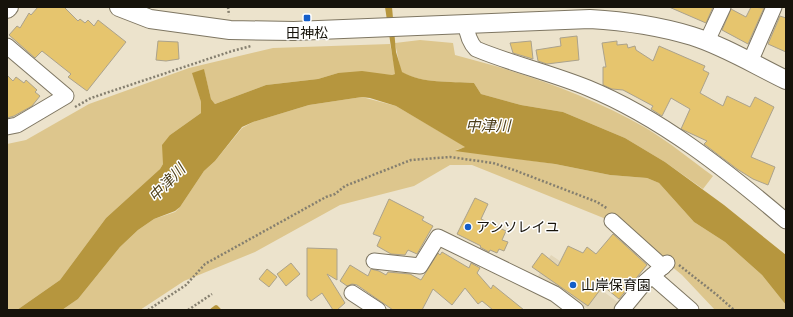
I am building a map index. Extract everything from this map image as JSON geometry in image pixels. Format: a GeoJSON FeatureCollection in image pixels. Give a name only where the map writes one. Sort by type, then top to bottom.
{"type":"FeatureCollection","features":[{"type":"Feature","properties":{"kind":"street"},"geometry":{"type":"LineString","coordinates":[[119,7],[150,19],[230,30],[294,31],[590,18],[612,20],[662,28],[707,41],[786,80]]}},
{"type":"Feature","properties":{"kind":"street"},"geometry":{"type":"LineString","coordinates":[[707,41],[723,7]]}},
{"type":"Feature","properties":{"kind":"street"},"geometry":{"type":"LineString","coordinates":[[750,62],[774,7]]}},
{"type":"Feature","properties":{"kind":"street"},"geometry":{"type":"LineString","coordinates":[[466,24],[467,35],[471,45],[476,49],[588,88],[646,117],[702,155],[786,221]]}},
{"type":"Feature","properties":{"kind":"street"},"geometry":{"type":"LineString","coordinates":[[7,46],[66,96],[17,125],[7,127]]}},
{"type":"Feature","properties":{"kind":"street"},"geometry":{"type":"LineString","coordinates":[[610,216],[665,267],[691,310]]}},
{"type":"Feature","properties":{"kind":"street"},"geometry":{"type":"LineString","coordinates":[[374,260],[420,266],[438,237],[555,294],[576,310]]}},
{"type":"Feature","properties":{"kind":"street"},"geometry":{"type":"LineString","coordinates":[[622,310],[665,267]]}},
{"type":"Feature","properties":{"kind":"street"},"geometry":{"type":"LineString","coordinates":[[352,293],[378,310]]}},
{"type":"Feature","properties":{"kind":"path"},"geometry":{"type":"LineString","coordinates":[[228,7],[229,18]]}},
{"type":"Feature","properties":{"kind":"path"},"geometry":{"type":"LineString","coordinates":[[71,110],[91,98],[232,51],[254,46]]}},
{"type":"Feature","properties":{"kind":"path"},"geometry":{"type":"LineString","coordinates":[[148,310],[186,285],[205,264],[326,197],[335,194],[345,186],[411,160],[450,157],[493,163],[541,179],[598,202],[610,216]]}},
{"type":"Feature","properties":{"kind":"path"},"geometry":{"type":"LineString","coordinates":[[665,267],[717,295],[734,310]]}},
{"type":"Feature","properties":{"kind":"path"},"geometry":{"type":"LineString","coordinates":[[188,310],[212,294]]}},
{"type":"Feature","properties":{"kind":"shaded area"},"geometry":{"type":"Polygon","coordinates":[[[420,40],[453,43],[455,55],[553,85],[601,105],[655,133],[713,176],[703,189],[665,162],[625,138],[563,112],[521,105],[481,94],[474,83],[427,80],[409,76],[401,72],[395,43],[420,40]]]}},
{"type":"Feature","properties":{"kind":"shaded area"},"geometry":{"type":"Polygon","coordinates":[[[390,44],[396,74],[338,73],[318,79],[266,85],[215,104],[211,99],[204,70],[193,73],[201,102],[201,113],[170,135],[163,164],[160,169],[106,218],[60,280],[17,310],[7,310],[7,144],[26,140],[89,104],[189,68],[273,48],[390,44]]]}},
{"type":"Feature","properties":{"kind":"shaded area"},"geometry":{"type":"Polygon","coordinates":[[[362,97],[396,106],[466,147],[456,150],[555,164],[610,175],[647,178],[659,183],[694,222],[725,242],[762,275],[786,305],[786,310],[715,310],[682,275],[653,251],[606,219],[472,165],[450,165],[414,186],[340,205],[255,252],[184,281],[140,310],[62,310],[78,299],[120,247],[138,230],[154,219],[175,212],[180,207],[204,171],[215,161],[242,128],[253,122],[309,105],[362,97]]]}},
{"type":"Feature","properties":{"kind":"shaded area","name":"山岸保育園"},"geometry":{"type":"Polygon","coordinates":[[[551,255],[620,304],[615,310],[589,310],[557,288],[537,278],[551,255]]]}},
{"type":"Feature","properties":{"kind":"water","name":"中津川"},"geometry":{"type":"Polygon","coordinates":[[[385,7],[392,7],[396,52],[402,72],[410,76],[428,80],[474,83],[481,94],[521,105],[563,112],[625,138],[665,162],[724,205],[786,255],[786,305],[762,275],[725,242],[694,222],[659,183],[647,178],[610,175],[555,164],[455,151],[465,147],[396,106],[362,97],[309,105],[253,122],[242,127],[215,161],[204,171],[180,207],[175,211],[154,219],[138,230],[120,247],[78,299],[62,310],[17,310],[60,280],[106,218],[160,169],[163,164],[162,145],[170,135],[201,113],[201,102],[192,73],[204,69],[211,99],[215,104],[266,85],[318,79],[338,73],[362,71],[392,75],[395,74],[385,7]]]}},
{"type":"Feature","properties":{"kind":"building"},"geometry":{"type":"Polygon","coordinates":[[[38,7],[64,7],[78,21],[80,19],[85,23],[88,20],[94,26],[98,20],[126,42],[87,91],[68,77],[71,74],[42,51],[35,58],[9,35],[17,26],[20,28],[29,13],[31,15],[38,7]]]}},
{"type":"Feature","properties":{"kind":"building"},"geometry":{"type":"Polygon","coordinates":[[[669,7],[713,7],[706,23],[669,7]]]}},
{"type":"Feature","properties":{"kind":"building"},"geometry":{"type":"Polygon","coordinates":[[[751,7],[764,8],[748,44],[722,30],[731,9],[746,17],[751,7]]]}},
{"type":"Feature","properties":{"kind":"building"},"geometry":{"type":"Polygon","coordinates":[[[780,16],[786,18],[786,52],[768,44],[780,16]]]}},
{"type":"Feature","properties":{"kind":"building"},"geometry":{"type":"Polygon","coordinates":[[[577,36],[579,60],[547,64],[538,61],[536,50],[561,46],[560,38],[577,36]]]}},
{"type":"Feature","properties":{"kind":"building"},"geometry":{"type":"Polygon","coordinates":[[[158,41],[178,42],[179,59],[166,61],[156,60],[158,41]]]}},
{"type":"Feature","properties":{"kind":"building"},"geometry":{"type":"Polygon","coordinates":[[[531,41],[533,59],[513,53],[510,43],[531,41]]]}},
{"type":"Feature","properties":{"kind":"building"},"geometry":{"type":"Polygon","coordinates":[[[617,41],[617,45],[627,44],[628,48],[635,46],[636,50],[653,61],[659,46],[705,66],[703,70],[709,73],[700,93],[723,106],[727,96],[750,107],[755,97],[774,107],[751,157],[775,167],[768,185],[753,179],[737,169],[704,144],[707,141],[681,129],[690,109],[671,98],[662,116],[651,109],[653,106],[623,90],[612,89],[603,85],[603,67],[606,67],[602,43],[617,41]]]}},
{"type":"Feature","properties":{"kind":"building"},"geometry":{"type":"Polygon","coordinates":[[[7,75],[13,81],[16,77],[24,83],[26,80],[37,90],[35,92],[40,96],[32,106],[14,116],[7,118],[7,75]]]}},
{"type":"Feature","properties":{"kind":"building","name":"アンソレイユ"},"geometry":{"type":"Polygon","coordinates":[[[475,198],[488,204],[481,219],[506,231],[502,240],[508,242],[504,251],[499,249],[497,253],[490,250],[489,252],[480,247],[481,246],[457,234],[475,198]]]}},
{"type":"Feature","properties":{"kind":"building"},"geometry":{"type":"Polygon","coordinates":[[[389,199],[424,217],[422,220],[433,226],[417,254],[408,250],[405,255],[391,254],[377,246],[381,237],[373,234],[389,199]]]}},
{"type":"Feature","properties":{"kind":"building"},"geometry":{"type":"Polygon","coordinates":[[[613,234],[647,265],[619,299],[603,286],[588,306],[532,267],[542,253],[558,266],[568,246],[583,253],[587,247],[596,254],[613,234]]]}},
{"type":"Feature","properties":{"kind":"building"},"geometry":{"type":"Polygon","coordinates":[[[307,248],[337,249],[337,280],[327,274],[345,303],[337,310],[333,310],[322,293],[311,301],[307,296],[307,248]]]}},
{"type":"Feature","properties":{"kind":"building"},"geometry":{"type":"Polygon","coordinates":[[[442,252],[469,268],[471,263],[480,268],[477,273],[491,289],[493,285],[524,310],[493,310],[482,301],[478,304],[465,288],[452,305],[433,289],[422,310],[393,310],[357,285],[352,284],[347,286],[340,281],[350,265],[368,276],[371,269],[386,275],[388,272],[410,274],[421,280],[438,253],[440,255],[442,252]]]}},
{"type":"Feature","properties":{"kind":"building"},"geometry":{"type":"Polygon","coordinates":[[[291,263],[300,274],[286,286],[277,274],[291,263]]]}},
{"type":"Feature","properties":{"kind":"building"},"geometry":{"type":"Polygon","coordinates":[[[267,269],[277,277],[269,287],[259,279],[267,269]]]}},
{"type":"Feature","properties":{"kind":"waterway"},"geometry":{"type":"LineString","coordinates":[[212,310],[216,307],[219,310]]}},
{"type":"Feature","properties":{"kind":"place","name":"田神松"},"geometry":{"type":"Point","coordinates":[307,18]}},
{"type":"Feature","properties":{"kind":"place","name":"アンソレイユ"},"geometry":{"type":"Point","coordinates":[468,227]}},
{"type":"Feature","properties":{"kind":"place","name":"山岸保育園"},"geometry":{"type":"Point","coordinates":[573,285]}}]}
